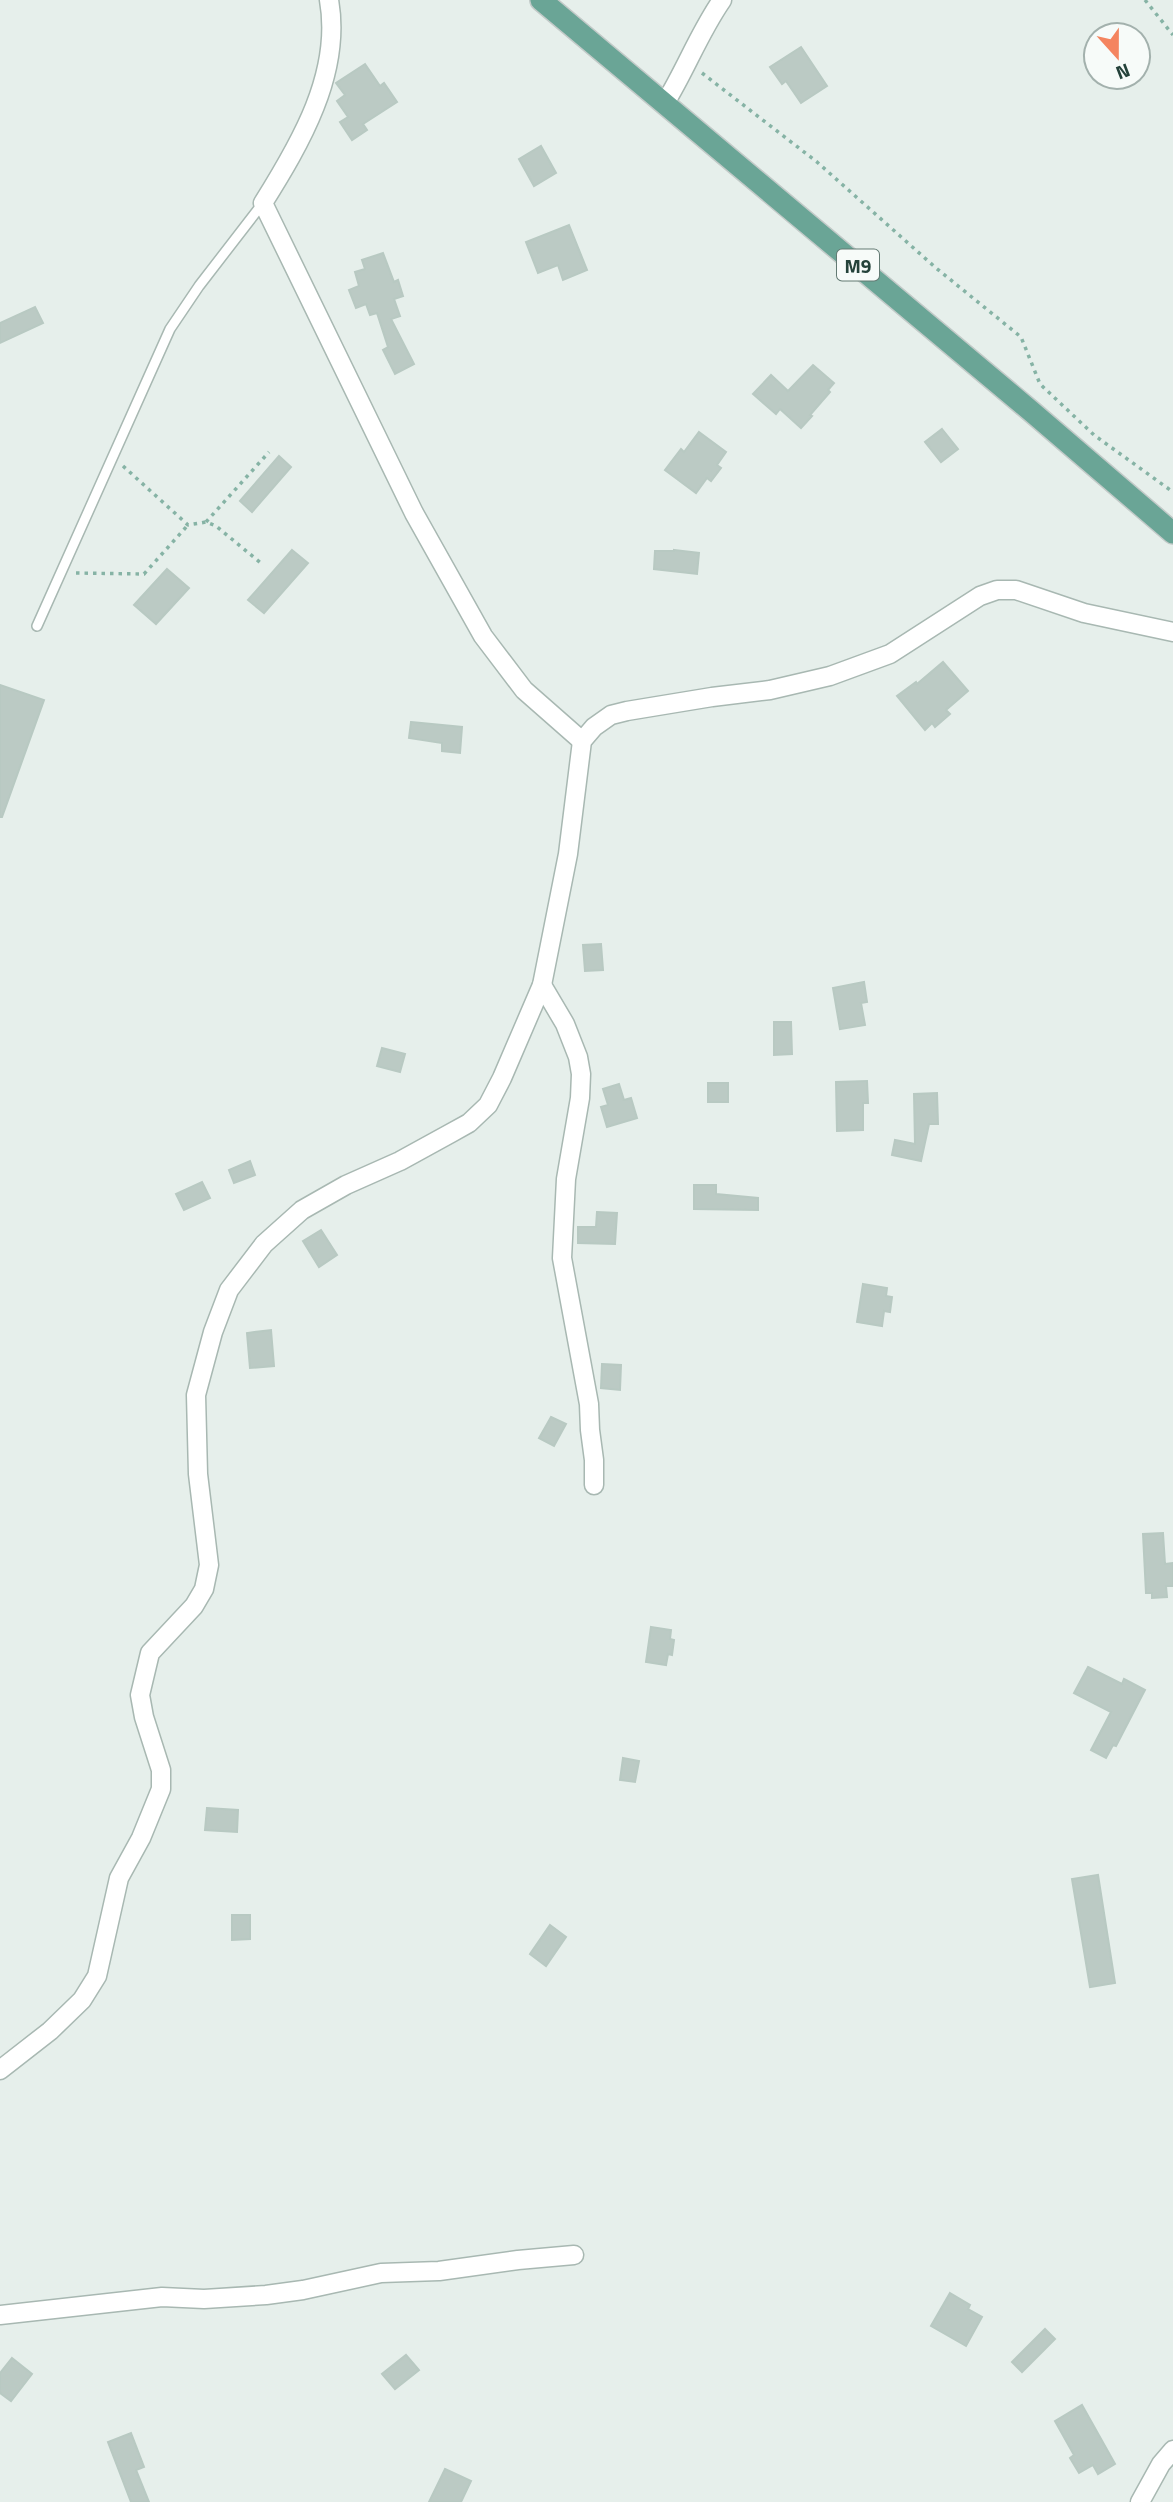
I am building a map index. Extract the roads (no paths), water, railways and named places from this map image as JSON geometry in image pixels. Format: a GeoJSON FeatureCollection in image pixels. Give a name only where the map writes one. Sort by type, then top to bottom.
{"type":"FeatureCollection","features":[{"type":"Feature","properties":{"kind":"main road","name":"M9"},"geometry":{"type":"LineString","coordinates":[[541,0],[1173,533]]}},
{"type":"Feature","properties":{"kind":"street"},"geometry":{"type":"LineString","coordinates":[[330,0],[331,51],[318,99],[291,159],[262,203],[414,513],[483,636],[524,690],[582,741]]}},
{"type":"Feature","properties":{"kind":"street"},"geometry":{"type":"LineString","coordinates":[[665,103],[704,27],[722,0]]}},
{"type":"Feature","properties":{"kind":"street"},"geometry":{"type":"LineString","coordinates":[[0,2070],[50,2031],[82,2000],[97,1976],[119,1878],[141,1838],[161,1789],[161,1770],[140,1695],[150,1653],[194,1606],[204,1589],[208,1565],[198,1474],[196,1395],[213,1332],[229,1290],[264,1244],[302,1210],[470,1123],[488,1105],[542,985],[568,854],[582,741],[594,727],[619,713],[769,690],[830,676],[890,654],[980,596],[997,590],[1016,590],[1084,613],[1173,632]]}},
{"type":"Feature","properties":{"kind":"street"},"geometry":{"type":"LineString","coordinates":[[542,985],[565,1024],[578,1056],[581,1074],[580,1098],[566,1179],[562,1258],[589,1404],[594,1485]]}},
{"type":"Feature","properties":{"kind":"street"},"geometry":{"type":"LineString","coordinates":[[0,2315],[162,2297],[204,2299],[265,2295],[303,2290],[381,2273],[439,2271],[574,2255]]}},
{"type":"Feature","properties":{"kind":"street"},"geometry":{"type":"LineString","coordinates":[[1140,2502],[1161,2464],[1173,2450]]}},
{"type":"Feature","properties":{"kind":"lane"},"geometry":{"type":"LineString","coordinates":[[37,626],[170,329],[262,203]]}}]}
